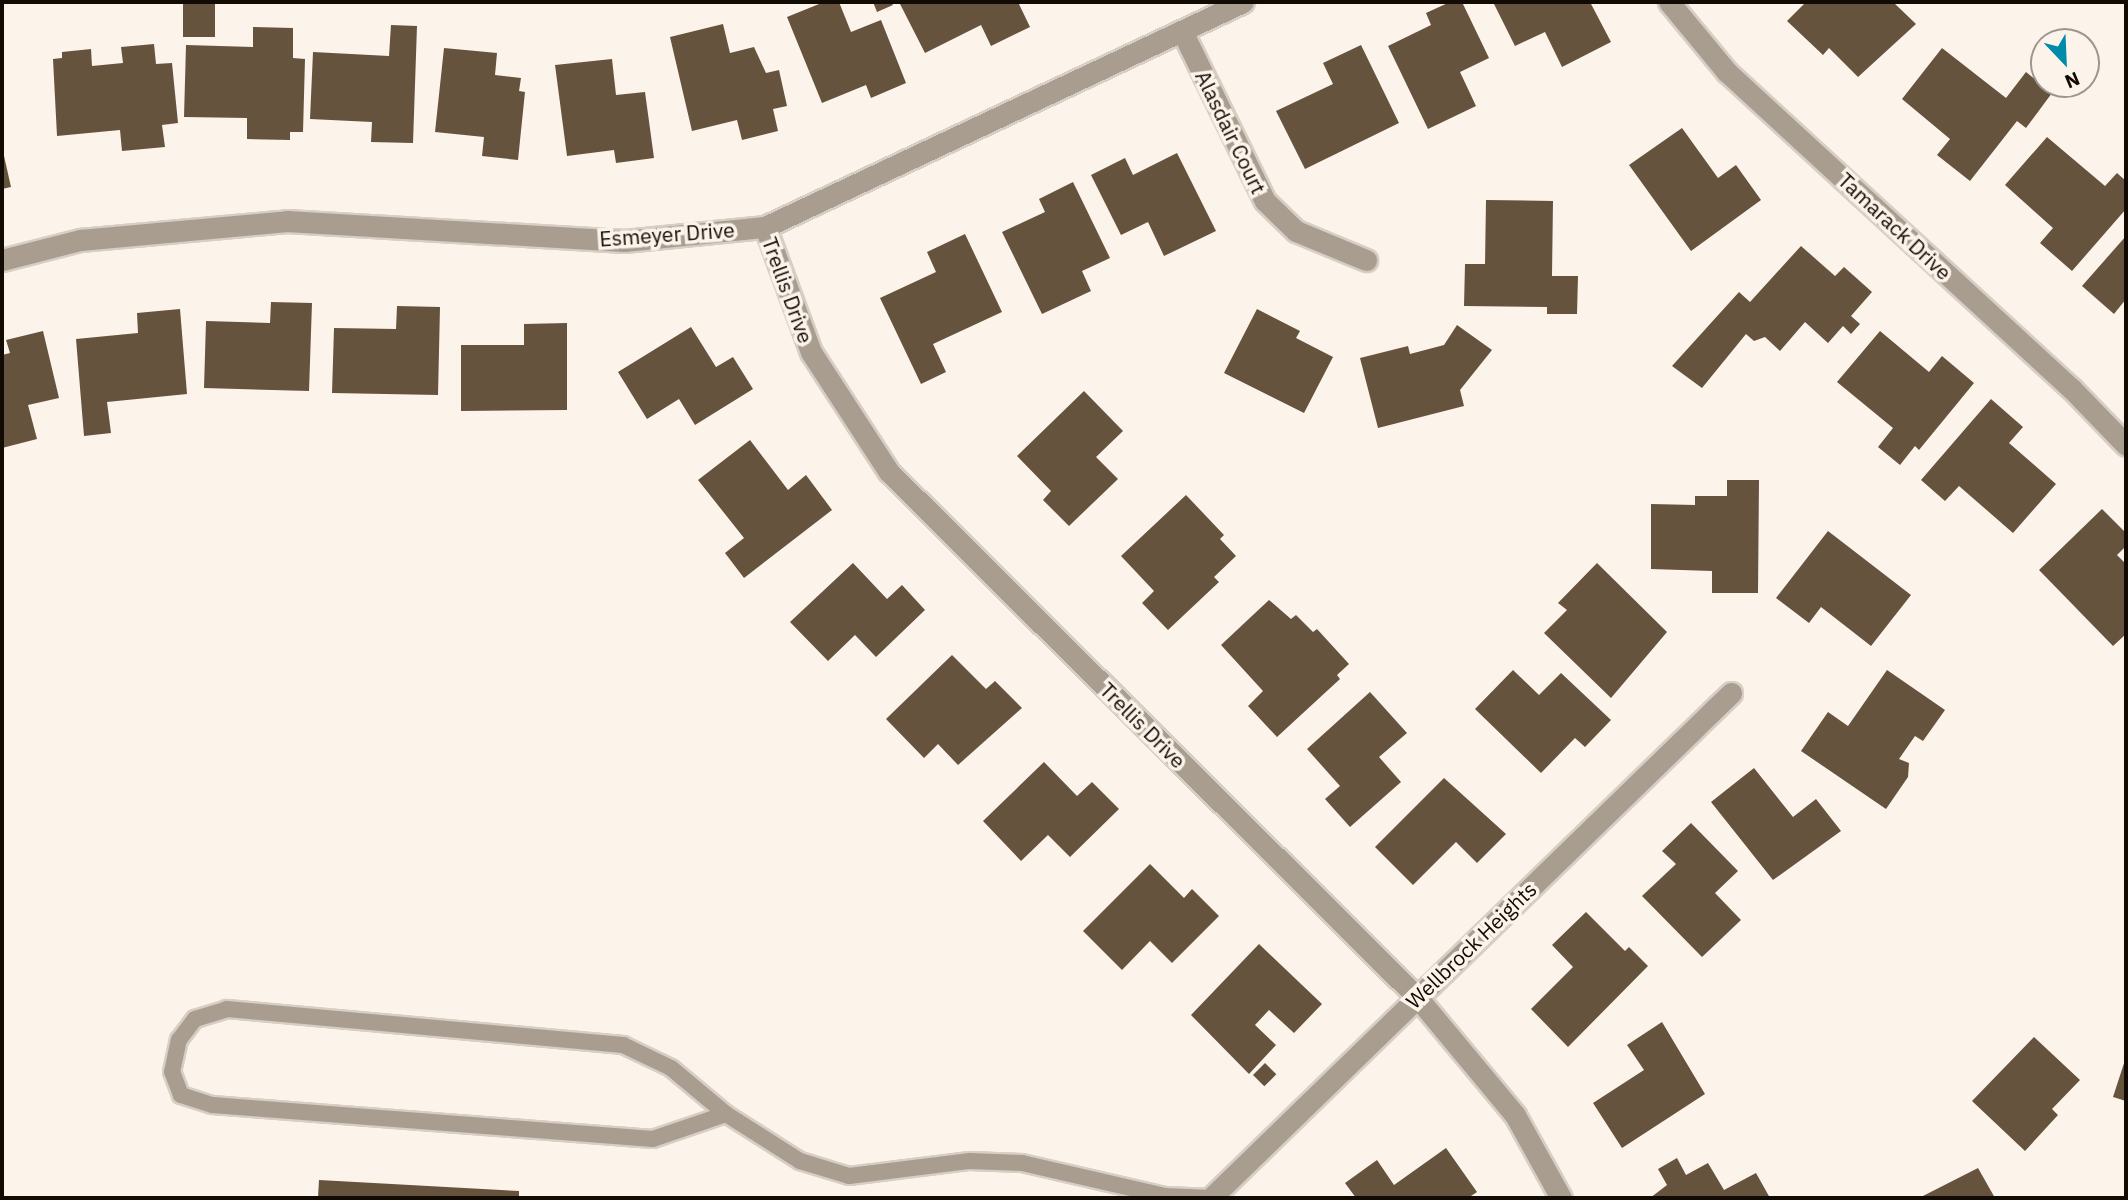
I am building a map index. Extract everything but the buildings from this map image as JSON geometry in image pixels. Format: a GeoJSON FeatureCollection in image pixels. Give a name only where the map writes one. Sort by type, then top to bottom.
{"type":"FeatureCollection","features":[{"type":"Feature","properties":{"kind":"street","name":"Esmeyer Drive"},"geometry":{"type":"LineString","coordinates":[[2,260],[80,240],[287,221],[624,241],[765,227],[1243,2]]}},
{"type":"Feature","properties":{"kind":"street","name":"Tamarack Drive"},"geometry":{"type":"LineString","coordinates":[[1669,2],[1727,72],[2071,388],[2126,444]]}},
{"type":"Feature","properties":{"kind":"street","name":"Alasdair Court"},"geometry":{"type":"LineString","coordinates":[[1182,30],[1265,201],[1296,231],[1366,260]]}},
{"type":"Feature","properties":{"kind":"street","name":"Trellis Drive"},"geometry":{"type":"LineString","coordinates":[[765,227],[811,352],[889,472],[1417,997],[1515,1115],[1561,1198]]}},
{"type":"Feature","properties":{"kind":"street","name":"Wellbrock Heights"},"geometry":{"type":"LineString","coordinates":[[1211,1198],[1731,692]]}},
{"type":"Feature","properties":{"kind":"lane"},"geometry":{"type":"LineString","coordinates":[[726,1114],[653,1139],[212,1105],[181,1095],[172,1072],[179,1040],[195,1019],[228,1009],[623,1045],[671,1068],[726,1114],[800,1161],[849,1175],[970,1161],[1022,1163],[1165,1196],[1211,1198]]}}]}
